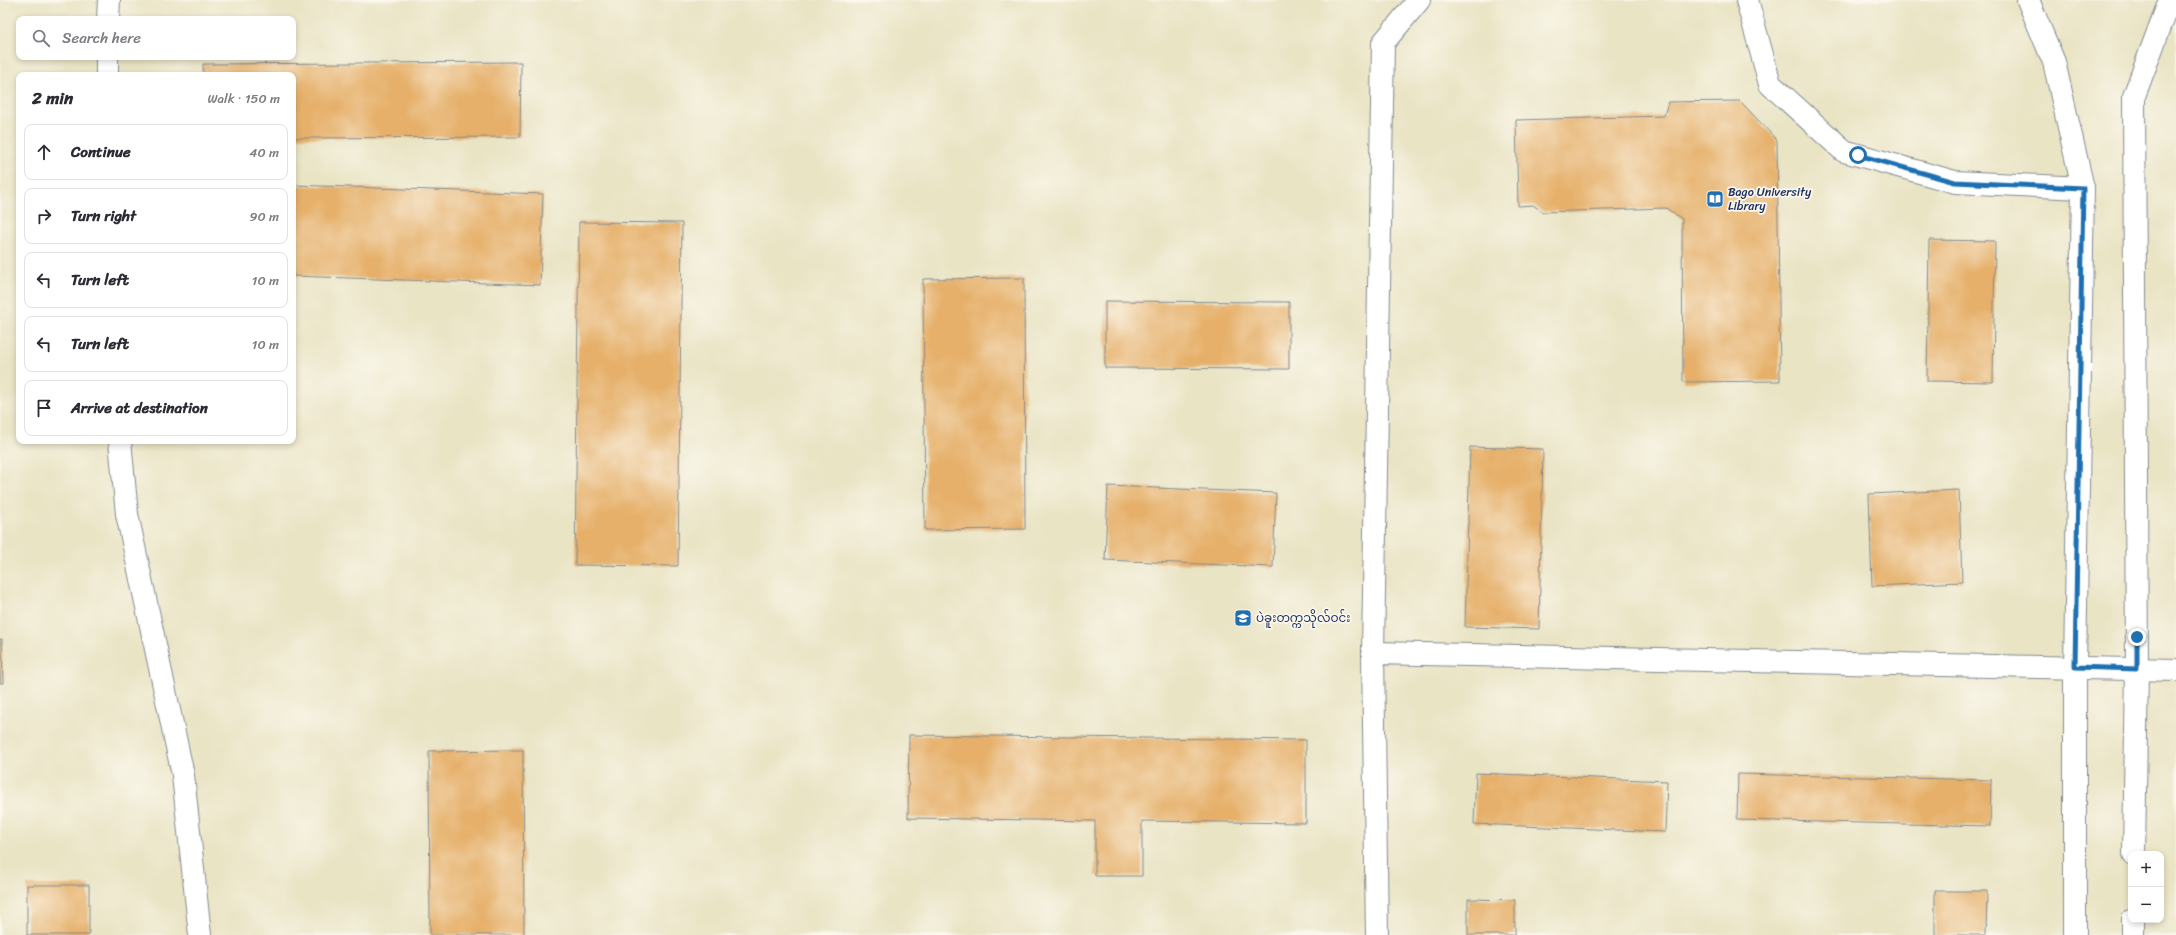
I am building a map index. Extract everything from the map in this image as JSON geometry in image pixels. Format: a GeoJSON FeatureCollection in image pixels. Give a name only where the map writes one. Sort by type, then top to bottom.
{"type":"FeatureCollection","features":[{"type":"Feature","properties":{"kind":"street"},"geometry":{"type":"LineString","coordinates":[[108,16],[109,0]]}},
{"type":"Feature","properties":{"kind":"street"},"geometry":{"type":"LineString","coordinates":[[1377,935],[1373,653],[1383,43],[1419,0]]}},
{"type":"Feature","properties":{"kind":"street"},"geometry":{"type":"LineString","coordinates":[[1747,0],[1770,84],[1844,152],[1955,182],[2083,188]]}},
{"type":"Feature","properties":{"kind":"street"},"geometry":{"type":"LineString","coordinates":[[2028,0],[2054,62],[2083,188],[2075,667],[2075,935]]}},
{"type":"Feature","properties":{"kind":"street"},"geometry":{"type":"LineString","coordinates":[[2134,851],[2137,669],[2134,96],[2170,0]]}},
{"type":"Feature","properties":{"kind":"street"},"geometry":{"type":"LineString","coordinates":[[107,60],[107,72]]}},
{"type":"Feature","properties":{"kind":"street"},"geometry":{"type":"LineString","coordinates":[[120,444],[127,514],[183,774],[200,935]]}},
{"type":"Feature","properties":{"kind":"street"},"geometry":{"type":"LineString","coordinates":[[1373,653],[1635,660],[2176,670]]}},
{"type":"Feature","properties":{"kind":"street"},"geometry":{"type":"LineString","coordinates":[[2133,923],[2133,935]]}},
{"type":"Feature","properties":{"kind":"building"},"geometry":{"type":"Polygon","coordinates":[[[521,62],[520,137],[296,138],[296,72],[203,72],[203,64],[521,62]]]}},
{"type":"Feature","properties":{"kind":"building"},"geometry":{"type":"Polygon","coordinates":[[[1740,101],[1777,140],[1780,381],[1683,382],[1682,219],[1666,208],[1543,212],[1533,205],[1518,206],[1516,120],[1664,116],[1668,102],[1740,101]]]}},
{"type":"Feature","properties":{"kind":"building"},"geometry":{"type":"Polygon","coordinates":[[[296,185],[543,194],[540,285],[296,276],[296,185]]]}},
{"type":"Feature","properties":{"kind":"building"},"geometry":{"type":"Polygon","coordinates":[[[579,222],[682,223],[678,566],[575,565],[579,222]]]}},
{"type":"Feature","properties":{"kind":"building"},"geometry":{"type":"Polygon","coordinates":[[[1929,240],[1995,241],[1993,382],[1927,381],[1929,240]]]}},
{"type":"Feature","properties":{"kind":"building"},"geometry":{"type":"Polygon","coordinates":[[[1024,278],[1025,529],[925,530],[923,279],[1024,278]]]}},
{"type":"Feature","properties":{"kind":"building"},"geometry":{"type":"Polygon","coordinates":[[[1105,301],[1289,302],[1289,369],[1105,368],[1105,301]]]}},
{"type":"Feature","properties":{"kind":"building"},"geometry":{"type":"Polygon","coordinates":[[[1470,447],[1543,449],[1539,629],[1465,627],[1470,447]]]}},
{"type":"Feature","properties":{"kind":"building"},"geometry":{"type":"Polygon","coordinates":[[[1108,486],[1276,493],[1273,567],[1105,560],[1108,486]]]}},
{"type":"Feature","properties":{"kind":"building"},"geometry":{"type":"Polygon","coordinates":[[[1959,490],[1962,582],[1872,586],[1869,494],[1959,490]]]}},
{"type":"Feature","properties":{"kind":"building"},"geometry":{"type":"Polygon","coordinates":[[[0,639],[2,639],[3,683],[0,683],[0,639]]]}},
{"type":"Feature","properties":{"kind":"building"},"geometry":{"type":"Polygon","coordinates":[[[909,735],[1306,740],[1306,823],[1142,821],[1142,876],[1095,876],[1095,821],[908,818],[909,735]]]}},
{"type":"Feature","properties":{"kind":"building"},"geometry":{"type":"Polygon","coordinates":[[[523,750],[524,935],[430,935],[429,751],[523,750]]]}},
{"type":"Feature","properties":{"kind":"building"},"geometry":{"type":"Polygon","coordinates":[[[1476,773],[1667,781],[1665,832],[1474,824],[1476,773]]]}},
{"type":"Feature","properties":{"kind":"building"},"geometry":{"type":"Polygon","coordinates":[[[1738,774],[1991,780],[1990,826],[1737,820],[1738,774]]]}},
{"type":"Feature","properties":{"kind":"building"},"geometry":{"type":"Polygon","coordinates":[[[27,885],[89,885],[89,935],[27,935],[27,885]]]}},
{"type":"Feature","properties":{"kind":"building"},"geometry":{"type":"Polygon","coordinates":[[[1935,891],[1987,891],[1986,935],[1935,935],[1935,891]]]}},
{"type":"Feature","properties":{"kind":"building"},"geometry":{"type":"Polygon","coordinates":[[[1468,899],[1515,900],[1515,935],[1468,935],[1468,899]]]}},
{"type":"Feature","properties":{"kind":"place","name":"Bago University Library"},"geometry":{"type":"Point","coordinates":[1715,199]}},
{"type":"Feature","properties":{"kind":"place","name":"ပဲခူးတက္ကသိုလ်ဝင်း"},"geometry":{"type":"Point","coordinates":[1243,618]}},
{"type":"Feature","properties":{"kind":"route"},"geometry":{"type":"LineString","coordinates":[[1858,155],[1955,182],[2083,188],[2075,667],[2137,669],[2137,637]]}}]}
